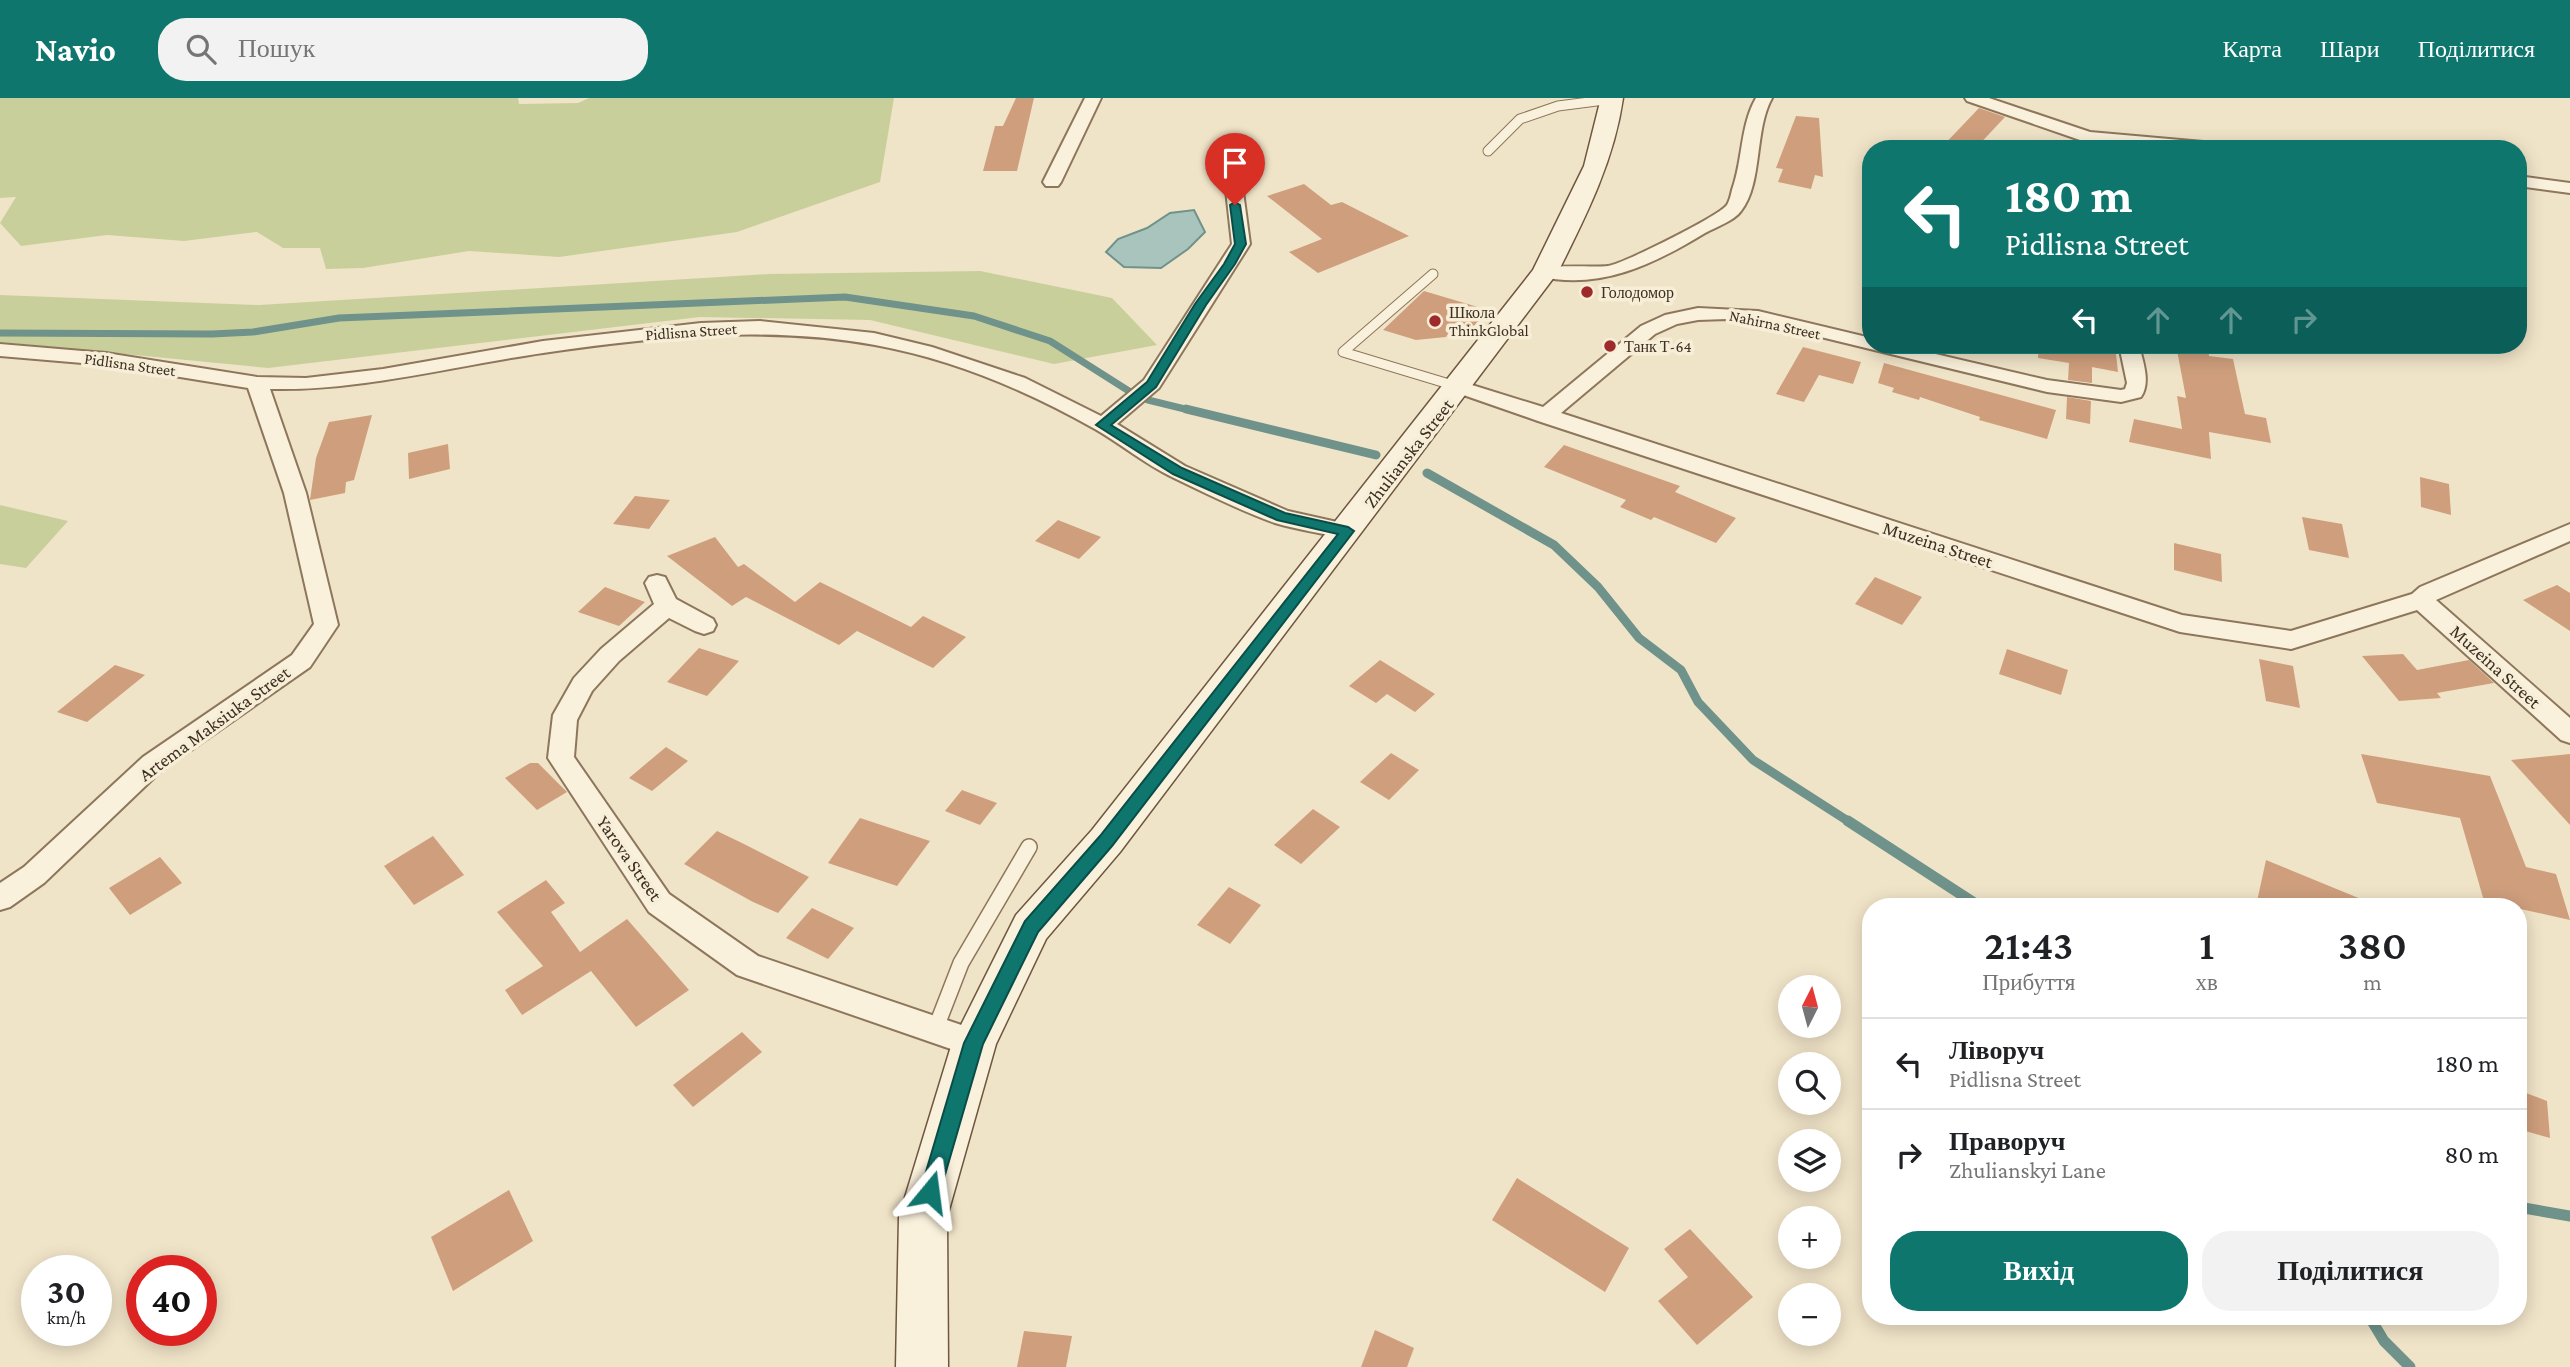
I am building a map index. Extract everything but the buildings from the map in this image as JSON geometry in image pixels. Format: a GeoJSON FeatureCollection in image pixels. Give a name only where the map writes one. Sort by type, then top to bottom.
{"type":"FeatureCollection","features":[{"type":"Feature","properties":{"kind":"street"},"geometry":{"type":"LineString","coordinates":[[1052,182],[1093,98]]}},
{"type":"Feature","properties":{"kind":"street"},"geometry":{"type":"LineString","coordinates":[[1545,272],[1584,274],[1616,271],[1662,251],[1734,209],[1747,173],[1756,112],[1764,98]]}},
{"type":"Feature","properties":{"kind":"street"},"geometry":{"type":"LineString","coordinates":[[1973,98],[2081,140]]}},
{"type":"Feature","properties":{"kind":"street","name":"Zhulianska Street"},"geometry":{"type":"LineString","coordinates":[[922,1367],[923,1217],[974,1043],[1031,927],[1106,841],[1348,531],[1545,272],[1585,194],[1606,132],[1612,99]]}},
{"type":"Feature","properties":{"kind":"street"},"geometry":{"type":"LineString","coordinates":[[1103,425],[1152,384],[1241,244],[1230,154]]}},
{"type":"Feature","properties":{"kind":"street"},"geometry":{"type":"LineString","coordinates":[[2527,182],[2570,188]]}},
{"type":"Feature","properties":{"kind":"street","name":"Nahirna Street"},"geometry":{"type":"LineString","coordinates":[[1545,416],[1650,329],[1686,316],[1733,312],[1862,343]]}},
{"type":"Feature","properties":{"kind":"street","name":"Pidlisna Street"},"geometry":{"type":"LineString","coordinates":[[0,350],[106,359],[257,383],[306,384],[383,375],[543,347],[701,329],[760,327],[874,339],[925,351],[1018,382],[1103,425],[1177,471],[1282,517],[1348,531]]}},
{"type":"Feature","properties":{"kind":"street","name":"Nahirna Street"},"geometry":{"type":"LineString","coordinates":[[1910,354],[2047,386],[2120,396],[2134,393],[2137,383],[2131,354]]}},
{"type":"Feature","properties":{"kind":"street","name":"Artema Maksiuka Street"},"geometry":{"type":"LineString","coordinates":[[0,898],[34,875],[152,764],[301,661],[326,625],[295,494],[257,383]]}},
{"type":"Feature","properties":{"kind":"street","name":"Muzeina Street"},"geometry":{"type":"LineString","coordinates":[[1459,387],[2180,623],[2291,640],[2421,600],[2428,593],[2570,533]]}},
{"type":"Feature","properties":{"kind":"street","name":"Yarova Street"},"geometry":{"type":"LineString","coordinates":[[704,625],[674,612],[663,595],[632,633],[587,680],[566,715],[561,758],[659,903],[748,966],[974,1043]]}},
{"type":"Feature","properties":{"kind":"street","name":"Muzeina Street"},"geometry":{"type":"LineString","coordinates":[[2421,600],[2570,733]]}},
{"type":"Feature","properties":{"kind":"lane"},"geometry":{"type":"LineString","coordinates":[[1488,151],[1520,119],[1558,106],[1612,99]]}},
{"type":"Feature","properties":{"kind":"lane"},"geometry":{"type":"LineString","coordinates":[[1433,274],[1343,352],[1459,387]]}},
{"type":"Feature","properties":{"kind":"lane"},"geometry":{"type":"LineString","coordinates":[[936,1030],[961,963],[1029,847]]}},
{"type":"Feature","properties":{"kind":"green space"},"geometry":{"type":"Polygon","coordinates":[[[0,98],[518,98],[519,104],[578,103],[589,98],[894,98],[880,182],[737,232],[559,257],[469,251],[363,268],[326,269],[320,248],[283,248],[257,232],[184,241],[107,235],[21,246],[0,223],[16,197],[0,198],[0,98]]]}},
{"type":"Feature","properties":{"kind":"green space"},"geometry":{"type":"Polygon","coordinates":[[[980,271],[1112,298],[1157,345],[1054,364],[870,320],[700,317],[268,368],[0,342],[0,295],[259,305],[770,274],[980,271]]]}},
{"type":"Feature","properties":{"kind":"green space"},"geometry":{"type":"Polygon","coordinates":[[[0,505],[68,521],[26,568],[0,564],[0,505]]]}},
{"type":"Feature","properties":{"kind":"water"},"geometry":{"type":"Polygon","coordinates":[[[1194,210],[1205,232],[1188,249],[1161,268],[1124,267],[1106,252],[1118,239],[1147,228],[1170,213],[1194,210]]]}},
{"type":"Feature","properties":{"kind":"waterway"},"geometry":{"type":"LineString","coordinates":[[0,333],[212,334],[253,332],[339,318],[845,297],[974,316],[1050,341],[1132,393]]}},
{"type":"Feature","properties":{"kind":"waterway"},"geometry":{"type":"LineString","coordinates":[[1148,400],[1193,411]]}},
{"type":"Feature","properties":{"kind":"waterway"},"geometry":{"type":"LineString","coordinates":[[1186,409],[1376,455]]}},
{"type":"Feature","properties":{"kind":"waterway"},"geometry":{"type":"LineString","coordinates":[[1427,473],[1554,545],[1598,587],[1639,638],[1681,670],[1698,702],[1753,760],[1851,823]]}},
{"type":"Feature","properties":{"kind":"waterway"},"geometry":{"type":"LineString","coordinates":[[1848,821],[1967,898]]}},
{"type":"Feature","properties":{"kind":"waterway"},"geometry":{"type":"LineString","coordinates":[[2527,1209],[2570,1216]]}},
{"type":"Feature","properties":{"kind":"waterway"},"geometry":{"type":"LineString","coordinates":[[2374,1325],[2384,1341],[2410,1367]]}},
{"type":"Feature","properties":{"kind":"place","name":"Голодомор"},"geometry":{"type":"Point","coordinates":[1587,292]}},
{"type":"Feature","properties":{"kind":"place","name":"Школа ThinkGlobal"},"geometry":{"type":"Point","coordinates":[1435,321]}},
{"type":"Feature","properties":{"kind":"place","name":"Танк Т-64"},"geometry":{"type":"Point","coordinates":[1610,346]}},
{"type":"Feature","properties":{"kind":"route"},"geometry":{"type":"LineString","coordinates":[[930,1192],[974,1043],[1031,927],[1106,841],[1348,531],[1282,517],[1177,471],[1103,425],[1152,384],[1201,304],[1230,264],[1241,244],[1235,205]]}}]}
